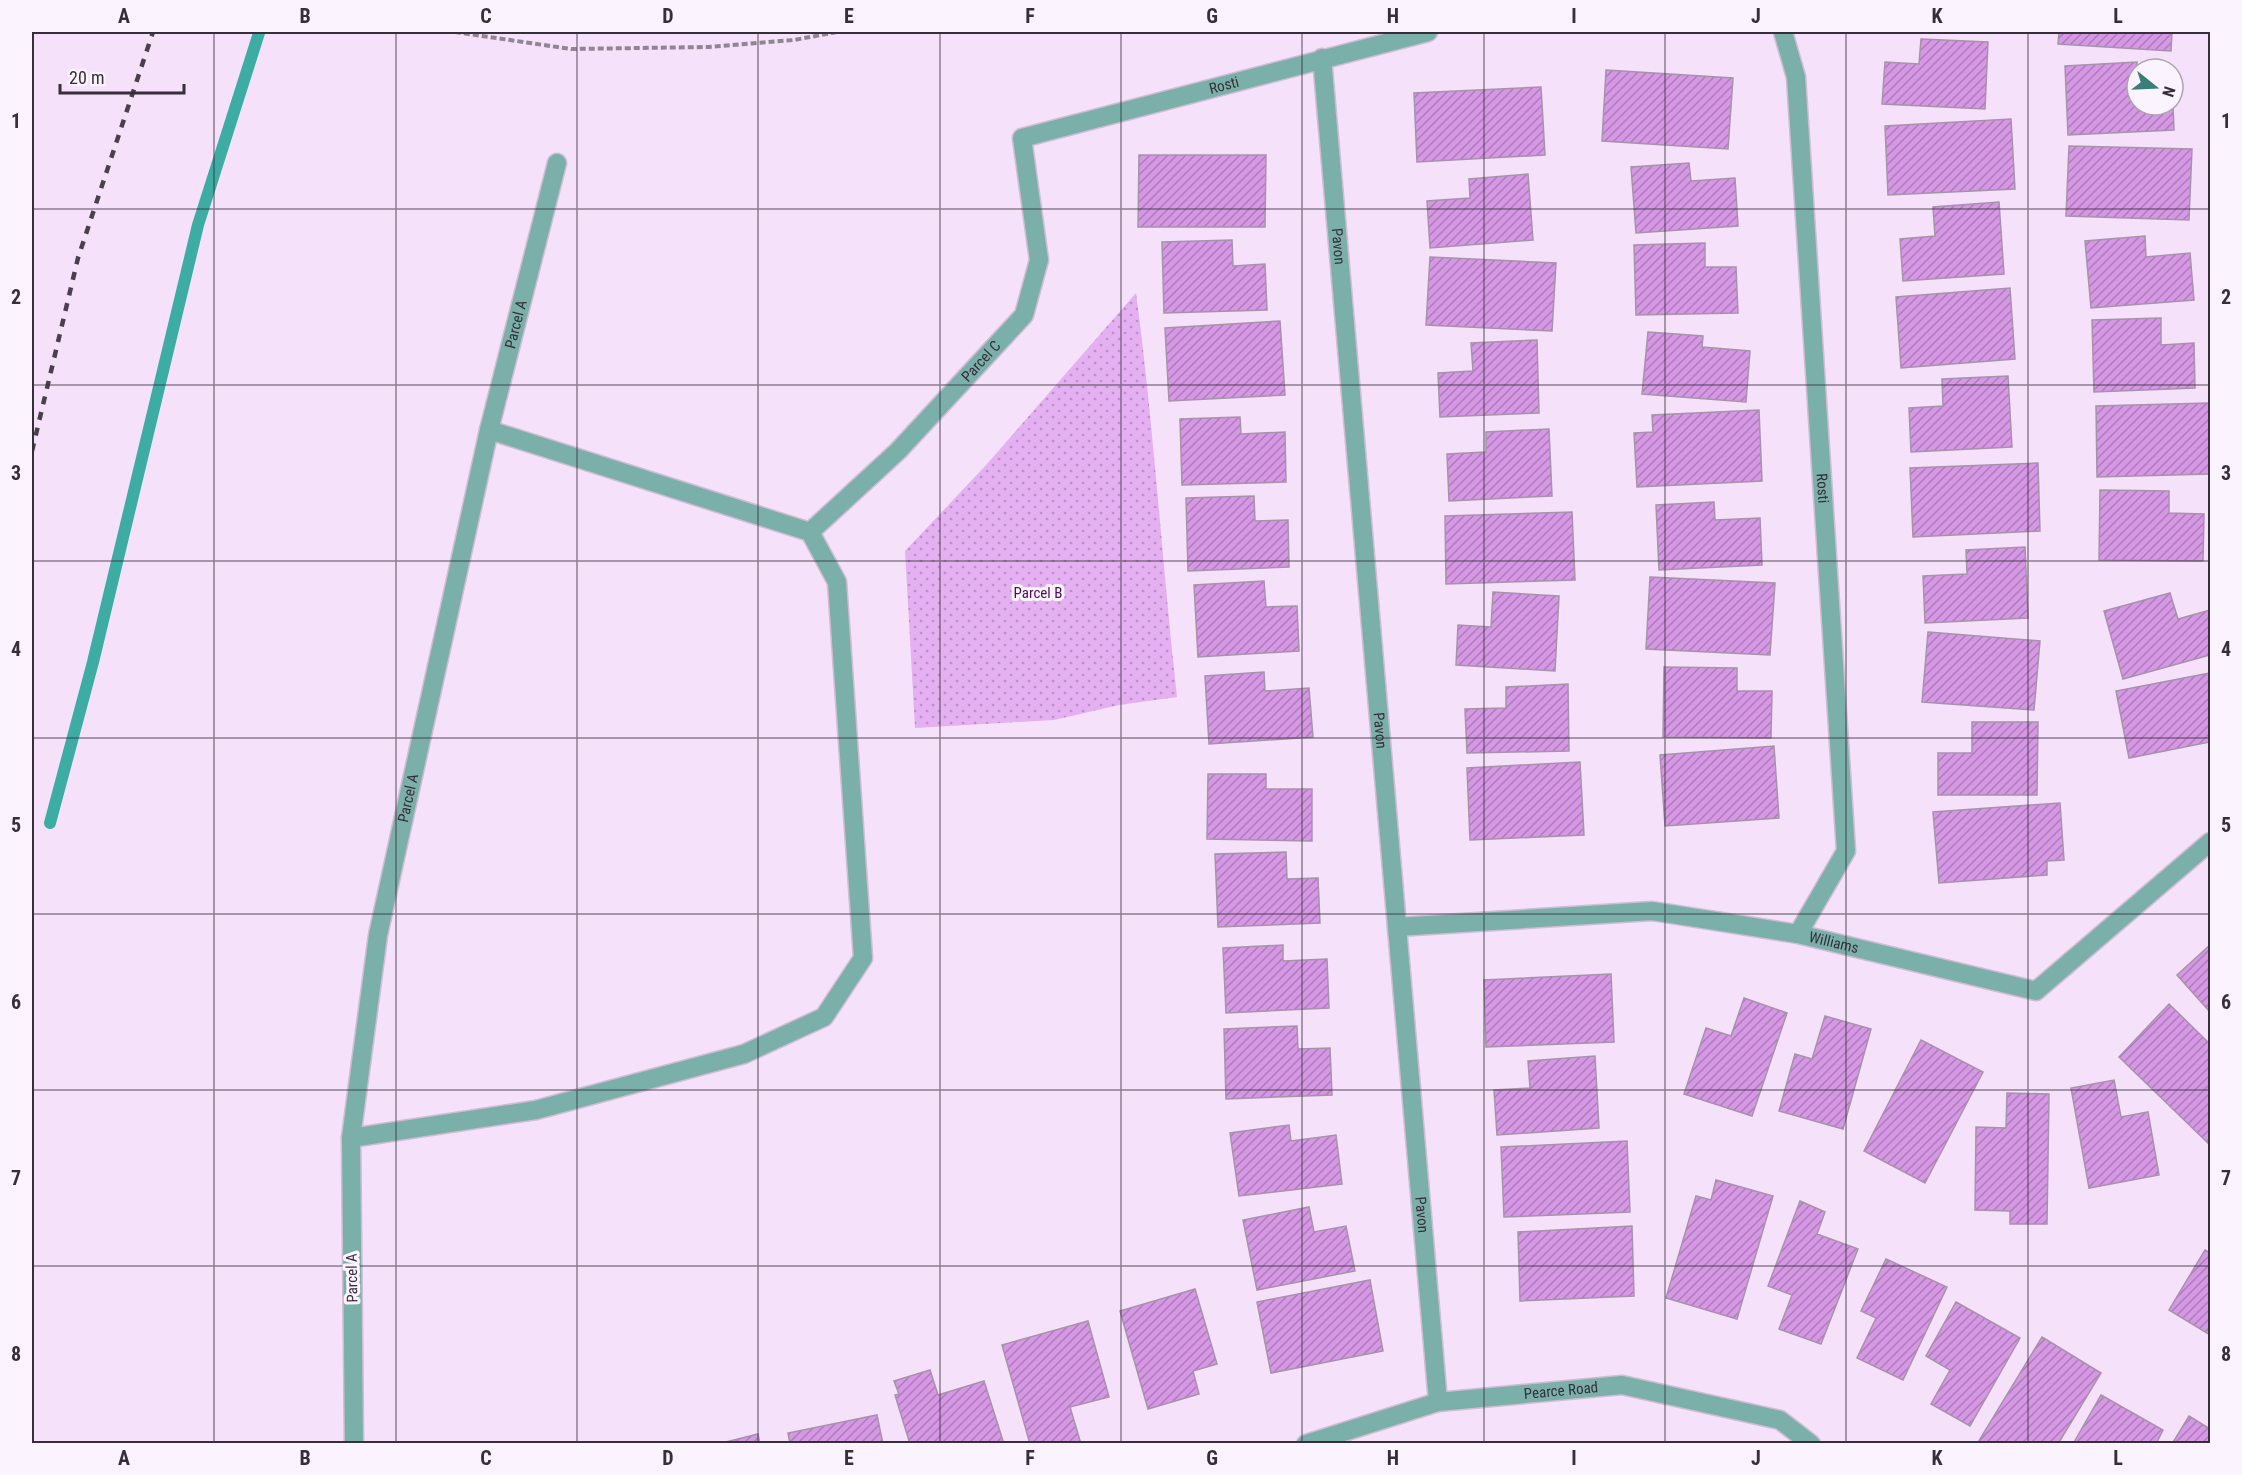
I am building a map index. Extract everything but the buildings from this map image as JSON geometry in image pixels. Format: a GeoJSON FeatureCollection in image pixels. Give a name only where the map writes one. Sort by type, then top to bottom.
{"type":"FeatureCollection","features":[{"type":"Feature","properties":{"kind":"street","name":"Rosti"},"geometry":{"type":"LineString","coordinates":[[1022,138],[1428,32]]}},
{"type":"Feature","properties":{"kind":"street","name":"Rosti"},"geometry":{"type":"LineString","coordinates":[[1783,32],[1796,78],[1846,851],[1798,934]]}},
{"type":"Feature","properties":{"kind":"street","name":"Pavon"},"geometry":{"type":"LineString","coordinates":[[1322,58],[1438,1402]]}},
{"type":"Feature","properties":{"kind":"street","name":"Parcel C"},"geometry":{"type":"LineString","coordinates":[[810,532],[898,451],[1024,315],[1039,260],[1022,138]]}},
{"type":"Feature","properties":{"kind":"street","name":"Parcel A"},"geometry":{"type":"LineString","coordinates":[[354,1443],[351,1138],[378,934],[489,430],[557,164]]}},
{"type":"Feature","properties":{"kind":"street"},"geometry":{"type":"LineString","coordinates":[[351,1138],[536,1110],[744,1054],[824,1017],[863,958],[837,582],[810,532],[489,430]]}},
{"type":"Feature","properties":{"kind":"street","name":"Williams"},"geometry":{"type":"LineString","coordinates":[[1397,927],[1652,911],[1798,934],[2036,992],[2211,842]]}},
{"type":"Feature","properties":{"kind":"street","name":"Pearce Road"},"geometry":{"type":"LineString","coordinates":[[1306,1443],[1438,1402],[1622,1385],[1780,1420],[1812,1443]]}},
{"type":"Feature","properties":{"kind":"path"},"geometry":{"type":"LineString","coordinates":[[455,32],[571,49],[708,47],[794,40],[837,32]]}},
{"type":"Feature","properties":{"kind":"green space","name":"Parcel B"},"geometry":{"type":"Polygon","coordinates":[[[1136,293],[1177,697],[1119,705],[1054,720],[915,728],[905,551],[987,464],[1136,293]]]}},
{"type":"Feature","properties":{"kind":"waterway"},"geometry":{"type":"LineString","coordinates":[[50,823],[93,662],[198,225],[259,33]]}},
{"type":"Feature","properties":{"kind":"railway"},"geometry":{"type":"LineString","coordinates":[[32,451],[78,258],[153,32]]}}]}
